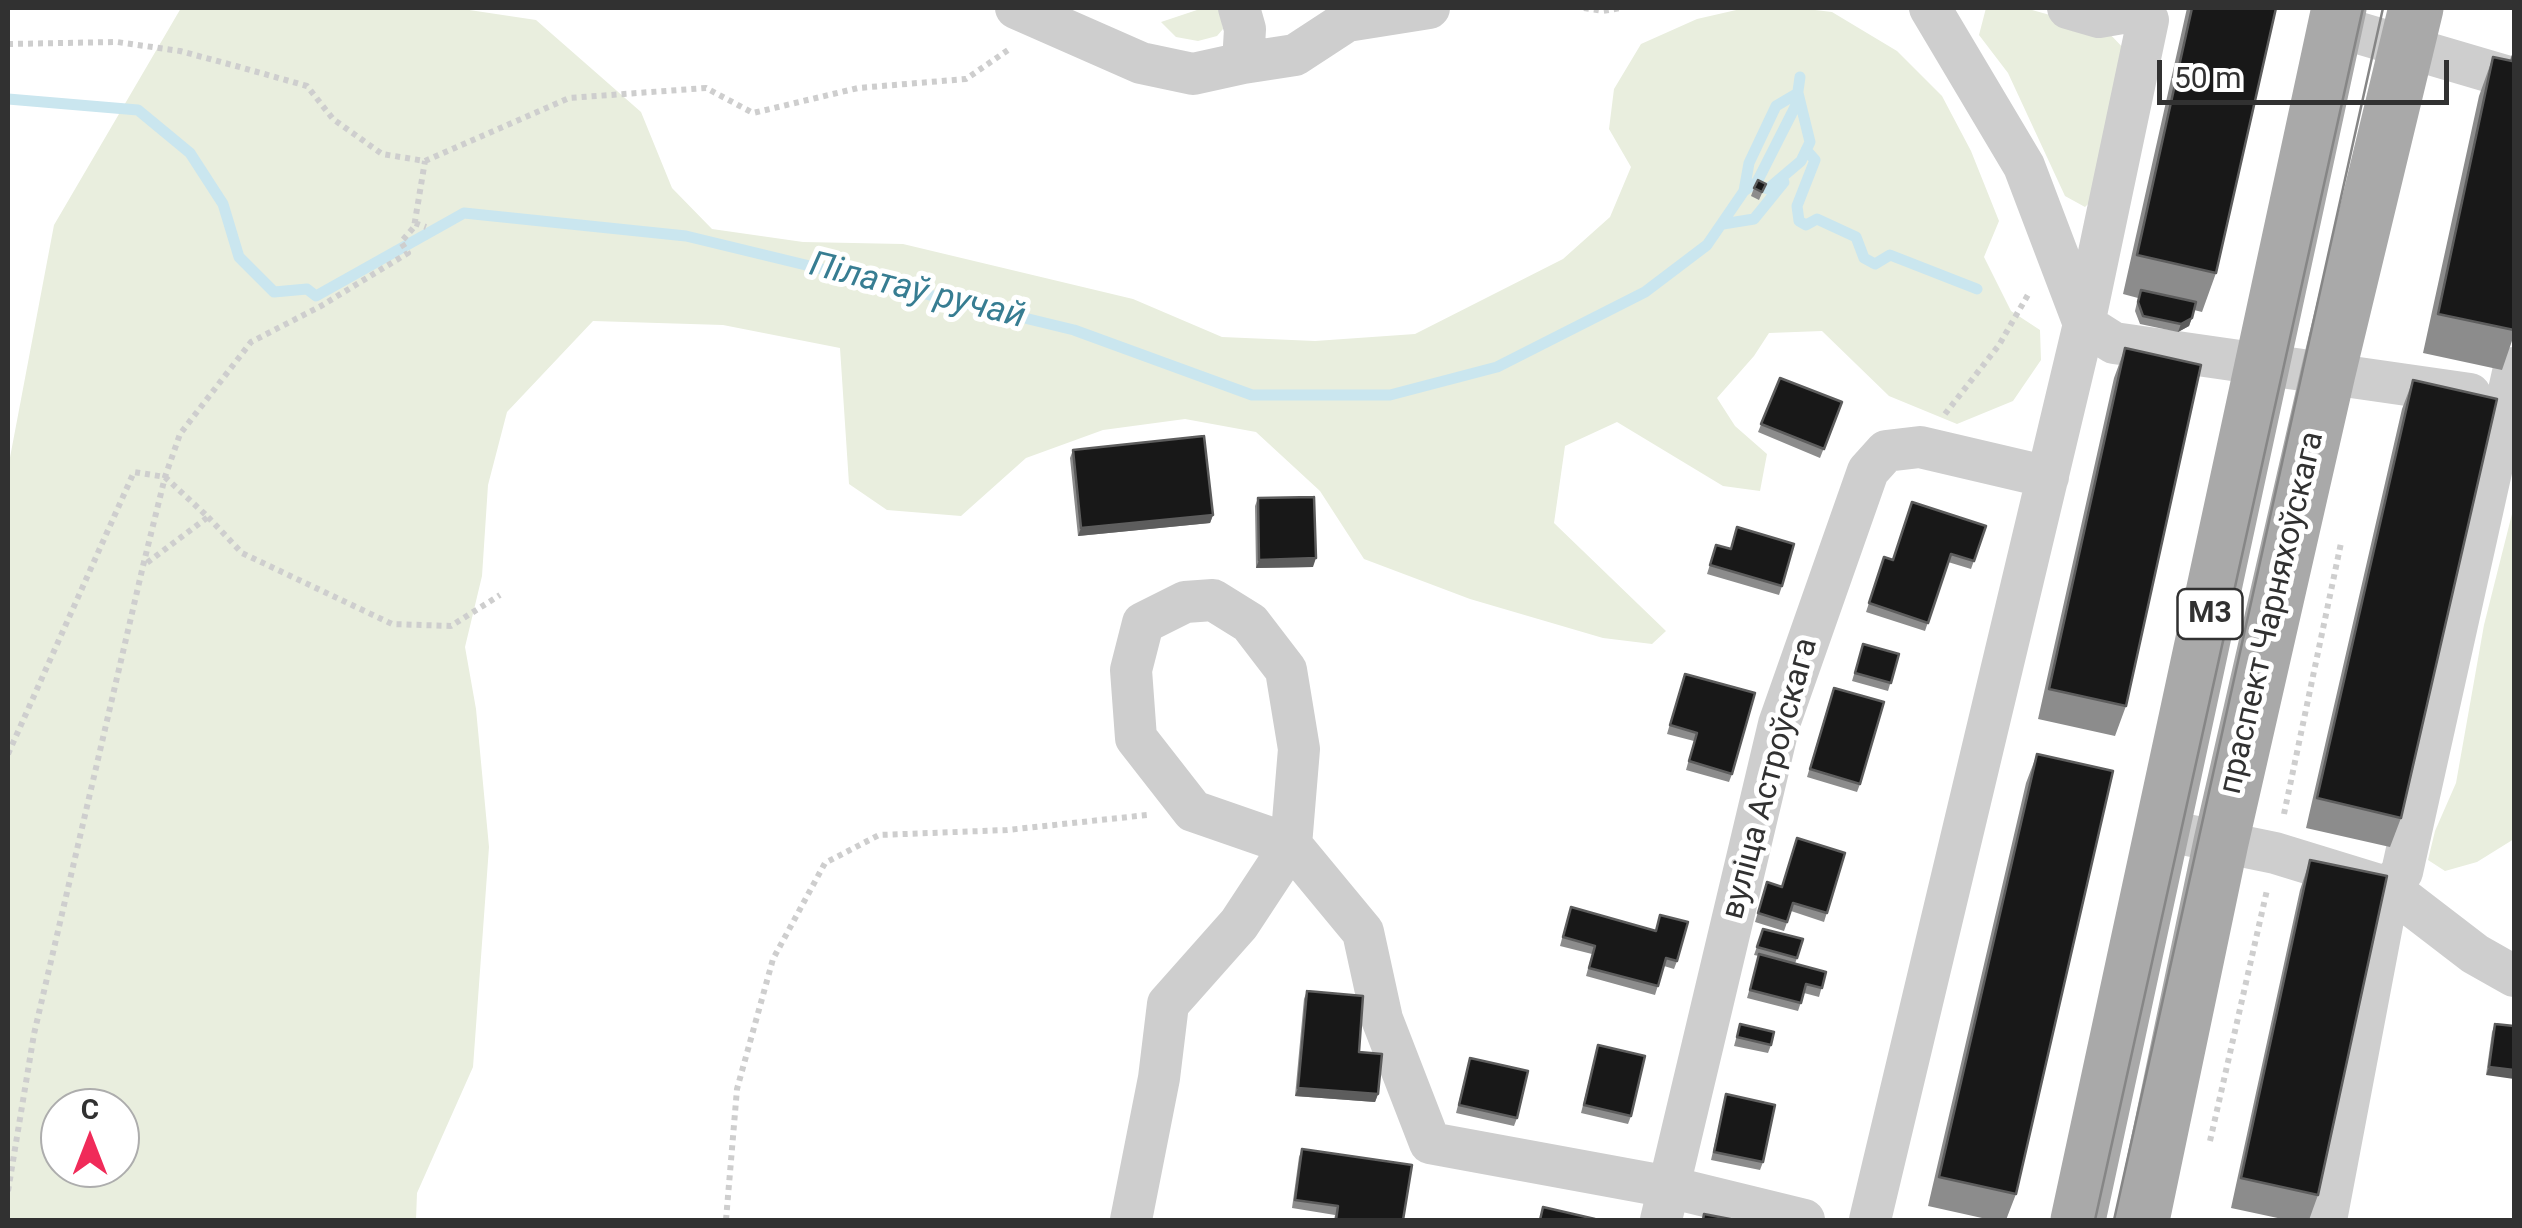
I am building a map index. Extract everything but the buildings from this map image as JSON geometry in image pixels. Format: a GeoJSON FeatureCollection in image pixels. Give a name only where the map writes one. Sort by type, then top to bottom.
{"type":"FeatureCollection","features":[{"type":"Feature","properties":{"kind":"main road","name":"праспект Чарняхоўскага"},"geometry":{"type":"LineString","coordinates":[[2080,1213],[2337,17]]}},
{"type":"Feature","properties":{"kind":"main road","name":"праспект Чарняхоўскага"},"geometry":{"type":"LineString","coordinates":[[2143,1220],[2221,842],[2411,28]]}},
{"type":"Feature","properties":{"kind":"street"},"geometry":{"type":"LineString","coordinates":[[1239,8],[1246,29],[1243,63]]}},
{"type":"Feature","properties":{"kind":"street"},"geometry":{"type":"LineString","coordinates":[[1033,15],[1141,63],[1194,74],[1296,55],[1328,14],[1429,8]]}},
{"type":"Feature","properties":{"kind":"street"},"geometry":{"type":"LineString","coordinates":[[1930,8],[2024,166],[2084,324],[2114,343],[2328,373],[2512,389],[2402,872],[2388,888],[2326,1220]]}},
{"type":"Feature","properties":{"kind":"street"},"geometry":{"type":"LineString","coordinates":[[1870,1220],[2084,324],[2140,14],[2100,17],[2068,8]]}},
{"type":"Feature","properties":{"kind":"street"},"geometry":{"type":"LineString","coordinates":[[2337,17],[2411,28],[2505,76]]}},
{"type":"Feature","properties":{"kind":"street"},"geometry":{"type":"LineString","coordinates":[[1920,447],[2048,477]]}},
{"type":"Feature","properties":{"kind":"street","name":"вуліца Астроўскага"},"geometry":{"type":"LineString","coordinates":[[1665,1204],[1779,724],[1868,470],[1886,451],[1920,447]]}},
{"type":"Feature","properties":{"kind":"street"},"geometry":{"type":"LineString","coordinates":[[1130,1220],[1159,1078],[1168,1004],[1239,924],[1291,845],[1299,749],[1286,670],[1250,623],[1212,600],[1184,602],[1143,623],[1132,670],[1136,738],[1193,810],[1291,845],[1363,932],[1382,1019],[1430,1143],[1665,1204],[1804,1220]]}},
{"type":"Feature","properties":{"kind":"street"},"geometry":{"type":"LineString","coordinates":[[2162,830],[2275,853],[2388,888],[2475,954],[2514,976]]}},
{"type":"Feature","properties":{"kind":"street"},"geometry":{"type":"LineString","coordinates":[[2080,1213],[2143,1220]]}},
{"type":"Feature","properties":{"kind":"path"},"geometry":{"type":"LineString","coordinates":[[1584,8],[1620,8]]}},
{"type":"Feature","properties":{"kind":"path"},"geometry":{"type":"LineString","coordinates":[[8,44],[117,42],[180,51],[236,66],[306,86],[333,119],[382,154],[425,161],[569,98],[706,88],[753,113],[858,88],[966,79],[1033,15]]}},
{"type":"Feature","properties":{"kind":"path"},"geometry":{"type":"LineString","coordinates":[[8,1191],[34,1034],[143,566],[180,434],[251,342],[321,306],[408,252],[401,242],[415,222],[425,161]]}},
{"type":"Feature","properties":{"kind":"path"},"geometry":{"type":"LineString","coordinates":[[415,222],[426,226]]}},
{"type":"Feature","properties":{"kind":"path"},"geometry":{"type":"LineString","coordinates":[[1920,447],[2000,345],[2032,288]]}},
{"type":"Feature","properties":{"kind":"path"},"geometry":{"type":"LineString","coordinates":[[8,754],[134,472],[165,477],[242,554],[392,624],[451,626],[500,594]]}},
{"type":"Feature","properties":{"kind":"path"},"geometry":{"type":"LineString","coordinates":[[143,566],[208,517]]}},
{"type":"Feature","properties":{"kind":"path"},"geometry":{"type":"LineString","coordinates":[[2210,1143],[2343,536]]}},
{"type":"Feature","properties":{"kind":"path"},"geometry":{"type":"LineString","coordinates":[[726,1220],[737,1089],[773,960],[825,864],[879,836],[1007,830],[1193,810]]}},
{"type":"Feature","properties":{"kind":"green space"},"geometry":{"type":"Polygon","coordinates":[[[181,8],[456,8],[536,20],[641,112],[672,188],[712,229],[803,242],[903,244],[1133,299],[1222,337],[1315,341],[1415,334],[1563,259],[1610,217],[1631,167],[1609,129],[1614,89],[1641,44],[1697,19],[1745,8],[1832,12],[1897,51],[1942,96],[1971,151],[1999,221],[1984,257],[2011,311],[2040,330],[2041,360],[2013,401],[1957,424],[1889,396],[1822,331],[1769,333],[1717,398],[1735,426],[1767,454],[1760,491],[1723,486],[1617,422],[1565,446],[1554,523],[1666,631],[1652,644],[1603,638],[1470,599],[1364,559],[1320,491],[1256,432],[1185,419],[1103,430],[1026,458],[961,516],[887,510],[849,484],[840,348],[723,325],[593,321],[507,412],[488,485],[482,576],[465,647],[476,709],[489,847],[473,1067],[417,1193],[416,1220],[8,1220],[8,468],[54,225],[181,8]]]}},
{"type":"Feature","properties":{"kind":"green space"},"geometry":{"type":"Polygon","coordinates":[[[1203,8],[1220,8],[1223,29],[1217,36],[1198,41],[1176,37],[1161,22],[1203,8]]]}},
{"type":"Feature","properties":{"kind":"green space"},"geometry":{"type":"Polygon","coordinates":[[[1986,8],[2025,8],[2107,31],[2127,52],[2102,191],[2085,207],[2065,196],[2008,73],[1979,35],[1986,8]]]}},
{"type":"Feature","properties":{"kind":"green space"},"geometry":{"type":"Polygon","coordinates":[[[2514,506],[2514,839],[2477,862],[2445,871],[2428,860],[2435,831],[2456,783],[2484,625],[2514,506]]]}},
{"type":"Feature","properties":{"kind":"waterway","name":"Пілатаў ручай"},"geometry":{"type":"LineString","coordinates":[[8,99],[138,110],[190,153],[223,204],[239,257],[274,292],[307,289],[316,296],[464,213],[686,236],[1074,330],[1252,395],[1390,395],[1497,367],[1645,292],[1707,245],[1744,191],[1757,182],[1796,105],[1800,77]]}},
{"type":"Feature","properties":{"kind":"waterway","name":"Пілатаў ручай"},"geometry":{"type":"LineString","coordinates":[[1744,191],[1749,163],[1776,106],[1798,93],[1810,142],[1801,161],[1768,189],[1755,185]]}},
{"type":"Feature","properties":{"kind":"waterway"},"geometry":{"type":"LineString","coordinates":[[1806,150],[1815,160],[1797,206],[1799,221],[1806,225],[1817,219],[1856,237],[1864,258],[1875,264],[1890,255],[1977,289]]}},
{"type":"Feature","properties":{"kind":"waterway"},"geometry":{"type":"LineString","coordinates":[[1723,224],[1754,219],[1784,182]]}},
{"type":"Feature","properties":{"kind":"tram line"},"geometry":{"type":"LineString","coordinates":[[2095,1220],[2363,8]]}},
{"type":"Feature","properties":{"kind":"tram line"},"geometry":{"type":"LineString","coordinates":[[2114,1220],[2383,8]]}}]}
